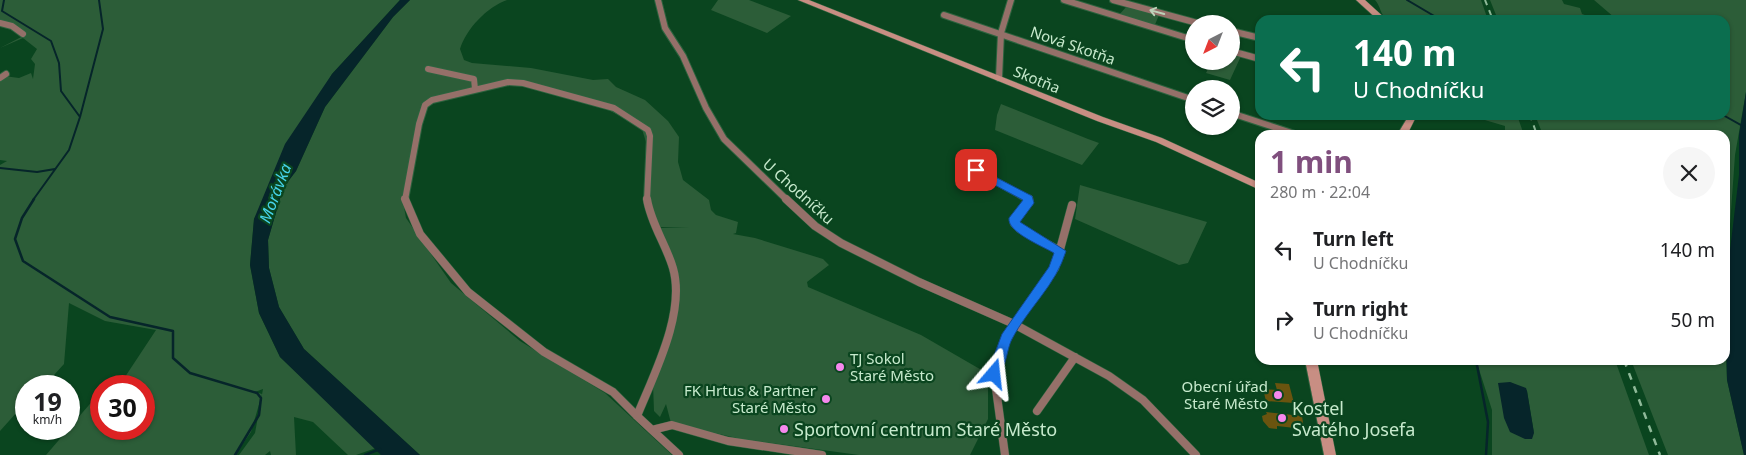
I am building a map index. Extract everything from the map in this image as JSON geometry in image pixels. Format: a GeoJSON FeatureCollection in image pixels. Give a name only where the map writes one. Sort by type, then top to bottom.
{"type":"FeatureCollection","features":[{"type":"Feature","properties":{"kind":"street","name":"U Chodníčku"},"geometry":{"type":"LineString","coordinates":[[658,0],[665,28],[683,56],[706,108],[724,139],[739,156],[815,226],[841,243],[919,282],[1014,324],[1109,376],[1143,400],[1196,455]]}},
{"type":"Feature","properties":{"kind":"street","name":"Skotňa"},"geometry":{"type":"LineString","coordinates":[[802,0],[1159,140],[1255,185]]}},
{"type":"Feature","properties":{"kind":"street"},"geometry":{"type":"LineString","coordinates":[[999,78],[1001,33],[1011,0]]}},
{"type":"Feature","properties":{"kind":"street"},"geometry":{"type":"LineString","coordinates":[[1064,0],[1185,37]]}},
{"type":"Feature","properties":{"kind":"street"},"geometry":{"type":"LineString","coordinates":[[1113,0],[1185,20]]}},
{"type":"Feature","properties":{"kind":"street"},"geometry":{"type":"LineString","coordinates":[[1360,0],[1377,15]]}},
{"type":"Feature","properties":{"kind":"street","name":"Nová Skotňa"},"geometry":{"type":"LineString","coordinates":[[944,15],[1185,97]]}},
{"type":"Feature","properties":{"kind":"street"},"geometry":{"type":"LineString","coordinates":[[0,23],[12,26],[23,34]]}},
{"type":"Feature","properties":{"kind":"street"},"geometry":{"type":"LineString","coordinates":[[1240,33],[1255,37]]}},
{"type":"Feature","properties":{"kind":"street"},"geometry":{"type":"LineString","coordinates":[[1240,53],[1255,58]]}},
{"type":"Feature","properties":{"kind":"street"},"geometry":{"type":"LineString","coordinates":[[428,69],[474,79],[475,89]]}},
{"type":"Feature","properties":{"kind":"street"},"geometry":{"type":"LineString","coordinates":[[637,416],[668,336],[673,315],[676,283],[674,272],[653,223],[647,201],[650,136],[648,130],[614,108],[530,85],[508,82],[432,100],[425,105],[419,124],[406,205],[420,234],[468,292],[544,352],[613,392],[637,416],[679,455]]}},
{"type":"Feature","properties":{"kind":"street"},"geometry":{"type":"LineString","coordinates":[[1240,116],[1283,130]]}},
{"type":"Feature","properties":{"kind":"street"},"geometry":{"type":"LineString","coordinates":[[976,170],[1028,199],[1029,203],[1014,218],[1014,223],[1020,229],[1060,251]]}},
{"type":"Feature","properties":{"kind":"street"},"geometry":{"type":"LineString","coordinates":[[1005,455],[994,374],[1006,337],[1055,268],[1072,206]]}},
{"type":"Feature","properties":{"kind":"street"},"geometry":{"type":"LineString","coordinates":[[1037,411],[1075,357]]}},
{"type":"Feature","properties":{"kind":"street"},"geometry":{"type":"LineString","coordinates":[[1311,365],[1330,455]]}},
{"type":"Feature","properties":{"kind":"street"},"geometry":{"type":"LineString","coordinates":[[652,430],[672,425],[728,441],[822,455]]}},
{"type":"Feature","properties":{"kind":"green space"},"geometry":{"type":"Polygon","coordinates":[[[0,0],[400,0],[332,74],[254,219],[250,265],[259,313],[280,357],[376,448],[356,455],[348,455],[313,422],[294,417],[296,455],[271,455],[270,451],[265,455],[239,455],[255,433],[263,389],[255,392],[262,394],[251,432],[235,455],[46,455],[59,440],[80,440],[80,415],[90,404],[90,440],[155,440],[155,375],[126,375],[156,330],[105,321],[69,303],[64,364],[54,375],[15,375],[15,414],[0,431],[0,165],[7,161],[0,160],[0,79],[4,76],[19,78],[31,73],[33,79],[35,64],[31,59],[37,49],[23,38],[0,48],[27,34],[17,25],[0,20],[0,0]]]}},
{"type":"Feature","properties":{"kind":"green space"},"geometry":{"type":"Polygon","coordinates":[[[410,0],[507,0],[485,13],[472,27],[460,49],[464,60],[472,63],[531,68],[593,80],[608,79],[616,87],[645,100],[668,121],[679,137],[678,162],[683,180],[709,200],[711,210],[716,215],[738,222],[736,233],[733,234],[755,238],[823,259],[829,265],[807,282],[808,287],[921,335],[985,372],[988,375],[988,419],[970,455],[859,455],[741,439],[671,423],[666,404],[660,417],[654,411],[653,384],[678,287],[659,228],[689,227],[658,227],[644,192],[646,142],[641,126],[602,107],[516,84],[508,84],[424,103],[404,207],[406,218],[451,283],[520,341],[605,393],[672,455],[420,455],[304,349],[279,307],[269,268],[268,240],[283,188],[296,171],[325,107],[393,17],[410,0]]]}},
{"type":"Feature","properties":{"kind":"green space"},"geometry":{"type":"Polygon","coordinates":[[[718,0],[749,0],[791,16],[767,33],[711,10],[718,0]]]}},
{"type":"Feature","properties":{"kind":"green space"},"geometry":{"type":"Polygon","coordinates":[[[1375,0],[1481,0],[1486,15],[1383,15],[1375,0]]]}},
{"type":"Feature","properties":{"kind":"green space"},"geometry":{"type":"Polygon","coordinates":[[[1490,0],[1562,0],[1564,4],[1580,8],[1582,14],[1585,15],[1496,15],[1490,0]]]}},
{"type":"Feature","properties":{"kind":"green space"},"geometry":{"type":"Polygon","coordinates":[[[1594,0],[1746,0],[1746,92],[1735,155],[1730,225],[1730,130],[1541,130],[1537,120],[1730,120],[1730,15],[1612,15],[1594,0]]]}},
{"type":"Feature","properties":{"kind":"green space"},"geometry":{"type":"Polygon","coordinates":[[[1127,6],[1159,15],[1154,27],[1118,16],[1127,6]]]}},
{"type":"Feature","properties":{"kind":"green space"},"geometry":{"type":"Polygon","coordinates":[[[1208,70],[1235,70],[1230,80],[1206,73],[1208,70]]]}},
{"type":"Feature","properties":{"kind":"green space"},"geometry":{"type":"Polygon","coordinates":[[[1001,104],[1099,143],[1082,165],[995,130],[1001,104]]]}},
{"type":"Feature","properties":{"kind":"green space"},"geometry":{"type":"Polygon","coordinates":[[[1485,120],[1519,120],[1522,130],[1505,130],[1505,126],[1485,120]]]}},
{"type":"Feature","properties":{"kind":"green space"},"geometry":{"type":"Polygon","coordinates":[[[1080,185],[1207,222],[1188,263],[1179,265],[1075,219],[1080,185]]]}},
{"type":"Feature","properties":{"kind":"green space"},"geometry":{"type":"Polygon","coordinates":[[[1478,365],[1617,365],[1649,455],[1492,455],[1492,410],[1478,365]],[[1510,382],[1534,433],[1527,391],[1510,382]]]}},
{"type":"Feature","properties":{"kind":"green space"},"geometry":{"type":"Polygon","coordinates":[[[1633,365],[1726,365],[1727,380],[1744,455],[1668,455],[1633,365]]]}},
{"type":"Feature","properties":{"kind":"water","name":"Morávka"},"geometry":{"type":"Polygon","coordinates":[[[400,0],[410,0],[393,17],[325,107],[296,171],[283,188],[268,240],[269,268],[279,307],[304,349],[420,455],[381,455],[280,357],[259,313],[250,265],[254,219],[285,144],[332,74],[400,0]]]}},
{"type":"Feature","properties":{"kind":"water"},"geometry":{"type":"Polygon","coordinates":[[[1746,92],[1746,455],[1744,455],[1727,380],[1727,365],[1730,365],[1730,250],[1739,175],[1739,135],[1746,92]]]}},
{"type":"Feature","properties":{"kind":"water"},"geometry":{"type":"Polygon","coordinates":[[[1510,382],[1526,388],[1534,433],[1532,439],[1525,439],[1510,432],[1504,418],[1498,383],[1510,382]]]}},
{"type":"Feature","properties":{"kind":"building","name":"Obecní úřad Staré Město"},"geometry":{"type":"Polygon","coordinates":[[[1275,383],[1289,384],[1294,403],[1266,401],[1263,389],[1277,390],[1275,383]]]}},
{"type":"Feature","properties":{"kind":"building","name":"Kostel Svatého Josefa"},"geometry":{"type":"Polygon","coordinates":[[[1266,412],[1302,416],[1304,429],[1277,426],[1277,429],[1269,428],[1263,421],[1262,416],[1267,414],[1266,412]]]}},
{"type":"Feature","properties":{"kind":"waterway"},"geometry":{"type":"LineString","coordinates":[[4,0],[2,11],[51,41],[59,63],[61,91],[80,117]]}},
{"type":"Feature","properties":{"kind":"waterway"},"geometry":{"type":"LineString","coordinates":[[80,117],[103,29],[99,0]]}},
{"type":"Feature","properties":{"kind":"waterway"},"geometry":{"type":"LineString","coordinates":[[1407,0],[1432,15]]}},
{"type":"Feature","properties":{"kind":"waterway"},"geometry":{"type":"LineString","coordinates":[[33,200],[69,150],[80,117]]}},
{"type":"Feature","properties":{"kind":"waterway"},"geometry":{"type":"LineString","coordinates":[[1730,119],[1746,128]]}},
{"type":"Feature","properties":{"kind":"waterway"},"geometry":{"type":"LineString","coordinates":[[0,168],[37,172],[55,169]]}},
{"type":"Feature","properties":{"kind":"waterway"},"geometry":{"type":"LineString","coordinates":[[34,199],[22,218],[15,239],[23,261],[110,317],[173,331],[173,358],[190,373],[257,393],[261,398],[259,415],[235,455]]}},
{"type":"Feature","properties":{"kind":"waterway"},"geometry":{"type":"LineString","coordinates":[[1477,365],[1488,422],[1486,455]]}},
{"type":"Feature","properties":{"kind":"waterway"},"geometry":{"type":"LineString","coordinates":[[365,455],[380,449]]}},
{"type":"Feature","properties":{"kind":"railway"},"geometry":{"type":"LineString","coordinates":[[1485,0],[1491,15]]}},
{"type":"Feature","properties":{"kind":"railway"},"geometry":{"type":"LineString","coordinates":[[1532,120],[1535,130]]}},
{"type":"Feature","properties":{"kind":"railway"},"geometry":{"type":"LineString","coordinates":[[1626,365],[1660,455]]}},
{"type":"Feature","properties":{"kind":"place","name":"TJ Sokol Staré Město"},"geometry":{"type":"Point","coordinates":[840,367]}},
{"type":"Feature","properties":{"kind":"place","name":"Obecní úřad Staré Město"},"geometry":{"type":"Point","coordinates":[1278,395]}},
{"type":"Feature","properties":{"kind":"place","name":"FK Hrtus & Partner Staré Město"},"geometry":{"type":"Point","coordinates":[826,399]}},
{"type":"Feature","properties":{"kind":"place","name":"Kostel Svatého Josefa"},"geometry":{"type":"Point","coordinates":[1282,418]}},
{"type":"Feature","properties":{"kind":"place","name":"Sportovní centrum Staré Město"},"geometry":{"type":"Point","coordinates":[784,429]}},
{"type":"Feature","properties":{"kind":"route"},"geometry":{"type":"LineString","coordinates":[[976,170],[1023,194],[1029,203],[1014,218],[1014,223],[1020,229],[1060,251],[1055,268],[1006,337],[994,374]]}}]}
